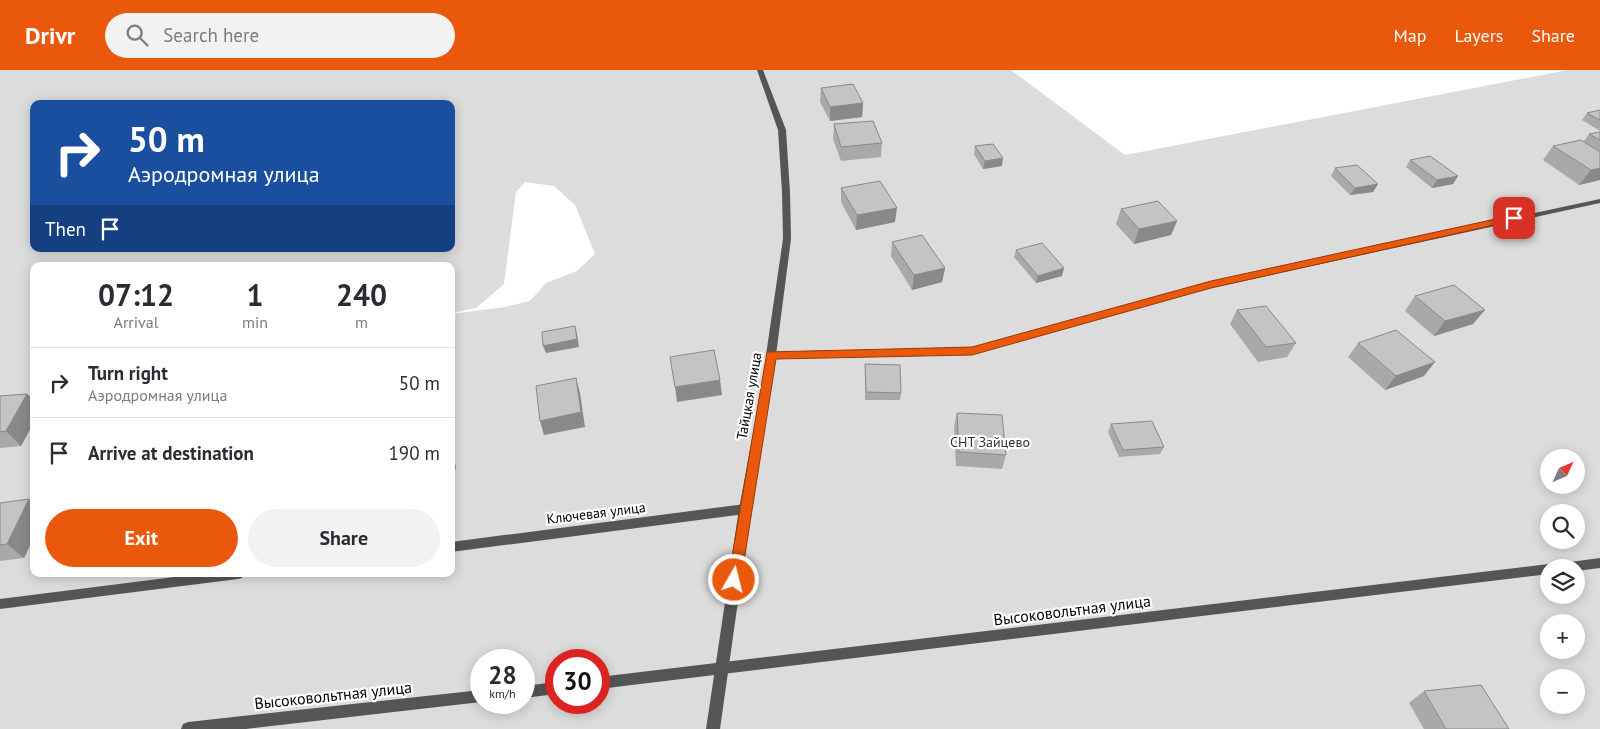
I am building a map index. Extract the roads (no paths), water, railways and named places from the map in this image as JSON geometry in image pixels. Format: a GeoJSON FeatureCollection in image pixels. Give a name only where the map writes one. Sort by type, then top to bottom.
{"type":"FeatureCollection","features":[{"type":"Feature","properties":{"kind":"street","name":"Тайцкая улица"},"geometry":{"type":"LineString","coordinates":[[714,729],[745,509],[771,355],[787,240],[782,130],[760,70]]}},
{"type":"Feature","properties":{"kind":"street"},"geometry":{"type":"LineString","coordinates":[[771,355],[972,351],[1211,285],[1600,201]]}},
{"type":"Feature","properties":{"kind":"street","name":"Ключевая улица"},"geometry":{"type":"LineString","coordinates":[[455,546],[745,509]]}},
{"type":"Feature","properties":{"kind":"street"},"geometry":{"type":"LineString","coordinates":[[1585,565],[1600,563]]}},
{"type":"Feature","properties":{"kind":"street","name":"Высоковольтная улица"},"geometry":{"type":"LineString","coordinates":[[610,682],[722,670],[1540,570]]}},
{"type":"Feature","properties":{"kind":"street"},"geometry":{"type":"LineString","coordinates":[[0,604],[214,577]]}},
{"type":"Feature","properties":{"kind":"street","name":"Высоковольтная улица"},"geometry":{"type":"LineString","coordinates":[[188,729],[470,697]]}},
{"type":"Feature","properties":{"kind":"park label","name":"СНТ Зайцево"},"geometry":{"type":"Point","coordinates":[990,442]}}]}
